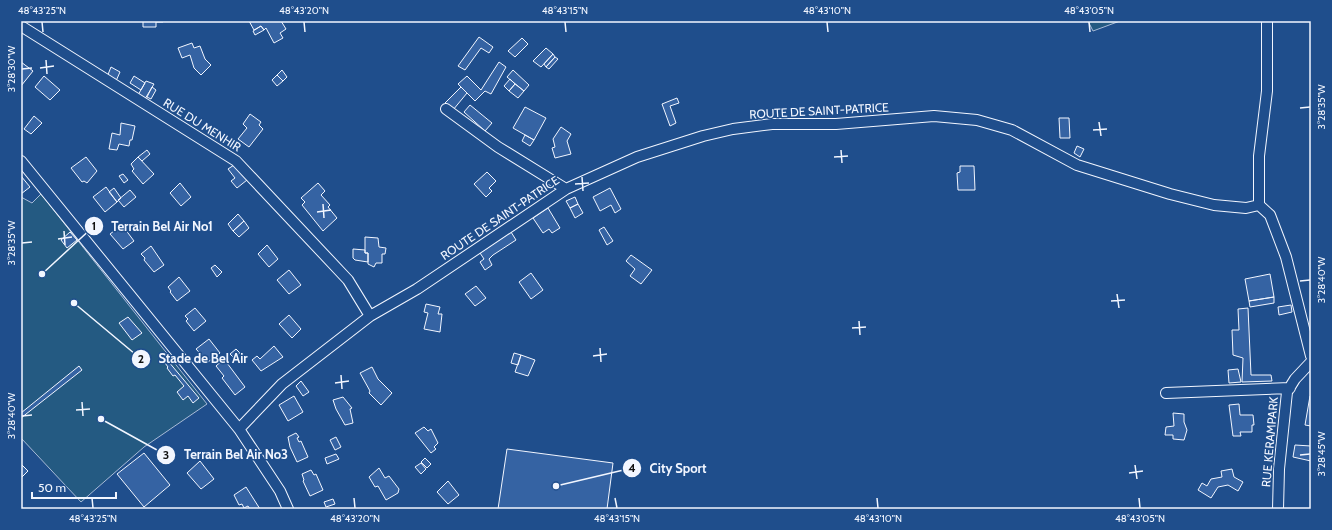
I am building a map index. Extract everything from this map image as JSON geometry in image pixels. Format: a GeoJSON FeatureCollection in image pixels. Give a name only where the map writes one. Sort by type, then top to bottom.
{"type":"FeatureCollection","features":[{"type":"Feature","properties":{"kind":"street"},"geometry":{"type":"LineString","coordinates":[[1267,21],[1267,91],[1259,156],[1259,205],[1270,216],[1286,257],[1311,356]]}},
{"type":"Feature","properties":{"kind":"street","name":"RUE DU MENHIR"},"geometry":{"type":"LineString","coordinates":[[21,26],[236,161],[348,280],[370,316]]}},
{"type":"Feature","properties":{"kind":"street"},"geometry":{"type":"LineString","coordinates":[[446,109],[498,147],[566,189]]}},
{"type":"Feature","properties":{"kind":"street","name":"ROUTE DE SAINT-PATRICE"},"geometry":{"type":"LineString","coordinates":[[239,429],[282,384],[370,316],[416,289],[566,189],[637,157],[703,136],[733,129],[772,124],[836,124],[934,116],[977,120],[1012,130],[1077,165],[1170,194],[1214,205],[1246,208],[1259,205]]}},
{"type":"Feature","properties":{"kind":"street"},"geometry":{"type":"LineString","coordinates":[[21,161],[239,429],[280,491],[288,509]]}},
{"type":"Feature","properties":{"kind":"street","name":"RUE KERAMPARK"},"geometry":{"type":"LineString","coordinates":[[1278,509],[1279,469],[1287,392],[1311,362]]}},
{"type":"Feature","properties":{"kind":"street"},"geometry":{"type":"LineString","coordinates":[[1166,393],[1290,388]]}},
{"type":"Feature","properties":{"kind":"shaded area"},"geometry":{"type":"Polygon","coordinates":[[[1088,21],[1120,21],[1093,31],[1088,21]]]}},
{"type":"Feature","properties":{"kind":"shaded area"},"geometry":{"type":"Polygon","coordinates":[[[41,194],[207,404],[144,447],[81,502],[21,438],[21,197],[32,203],[41,194]]]}},
{"type":"Feature","properties":{"kind":"building"},"geometry":{"type":"Polygon","coordinates":[[[143,21],[163,22],[156,22],[156,27],[143,27],[143,21]]]}},
{"type":"Feature","properties":{"kind":"building"},"geometry":{"type":"Polygon","coordinates":[[[249,21],[281,21],[286,29],[280,33],[283,38],[274,43],[266,28],[264,30],[261,26],[254,30],[249,21]]]}},
{"type":"Feature","properties":{"kind":"building"},"geometry":{"type":"Polygon","coordinates":[[[261,26],[264,30],[255,35],[253,31],[261,26]]]}},
{"type":"Feature","properties":{"kind":"building"},"geometry":{"type":"Polygon","coordinates":[[[479,37],[493,47],[489,53],[481,48],[465,70],[458,66],[479,37]]]}},
{"type":"Feature","properties":{"kind":"building"},"geometry":{"type":"Polygon","coordinates":[[[522,38],[528,44],[515,57],[508,51],[522,38]]]}},
{"type":"Feature","properties":{"kind":"building"},"geometry":{"type":"Polygon","coordinates":[[[192,43],[194,48],[200,46],[205,59],[211,65],[201,75],[194,68],[190,55],[182,58],[178,48],[192,43]]]}},
{"type":"Feature","properties":{"kind":"building"},"geometry":{"type":"Polygon","coordinates":[[[546,48],[553,54],[541,67],[533,61],[546,48]]]}},
{"type":"Feature","properties":{"kind":"building"},"geometry":{"type":"Polygon","coordinates":[[[553,54],[555,57],[546,67],[544,64],[553,54]]]}},
{"type":"Feature","properties":{"kind":"building"},"geometry":{"type":"Polygon","coordinates":[[[555,57],[558,59],[549,69],[546,67],[555,57]]]}},
{"type":"Feature","properties":{"kind":"building"},"geometry":{"type":"Polygon","coordinates":[[[21,62],[33,71],[21,86],[21,62]]]}},
{"type":"Feature","properties":{"kind":"building"},"geometry":{"type":"Polygon","coordinates":[[[499,62],[506,67],[491,94],[485,91],[475,101],[458,84],[467,76],[481,90],[499,62]]]}},
{"type":"Feature","properties":{"kind":"building"},"geometry":{"type":"Polygon","coordinates":[[[111,67],[120,72],[116,81],[107,77],[111,67]]]}},
{"type":"Feature","properties":{"kind":"building"},"geometry":{"type":"Polygon","coordinates":[[[282,70],[287,77],[283,81],[277,75],[282,70]]]}},
{"type":"Feature","properties":{"kind":"building"},"geometry":{"type":"Polygon","coordinates":[[[513,70],[529,85],[524,91],[507,77],[513,70]]]}},
{"type":"Feature","properties":{"kind":"building"},"geometry":{"type":"Polygon","coordinates":[[[277,75],[283,81],[277,86],[272,80],[277,75]]]}},
{"type":"Feature","properties":{"kind":"building"},"geometry":{"type":"Polygon","coordinates":[[[44,76],[60,90],[50,100],[35,87],[44,76]]]}},
{"type":"Feature","properties":{"kind":"building"},"geometry":{"type":"Polygon","coordinates":[[[134,76],[145,83],[141,90],[130,83],[134,76]]]}},
{"type":"Feature","properties":{"kind":"building"},"geometry":{"type":"Polygon","coordinates":[[[510,79],[515,84],[509,91],[504,86],[510,79]]]}},
{"type":"Feature","properties":{"kind":"building"},"geometry":{"type":"Polygon","coordinates":[[[146,81],[154,84],[145,99],[138,95],[146,81]]]}},
{"type":"Feature","properties":{"kind":"building"},"geometry":{"type":"Polygon","coordinates":[[[515,84],[524,91],[518,98],[509,91],[515,84]]]}},
{"type":"Feature","properties":{"kind":"building"},"geometry":{"type":"Polygon","coordinates":[[[152,87],[156,90],[151,99],[147,97],[152,87]]]}},
{"type":"Feature","properties":{"kind":"building"},"geometry":{"type":"Polygon","coordinates":[[[461,87],[467,93],[453,110],[445,103],[461,87]]]}},
{"type":"Feature","properties":{"kind":"building"},"geometry":{"type":"Polygon","coordinates":[[[677,98],[679,103],[670,106],[676,123],[670,126],[662,104],[677,98]]]}},
{"type":"Feature","properties":{"kind":"building"},"geometry":{"type":"Polygon","coordinates":[[[470,105],[492,123],[485,131],[464,112],[470,105]]]}},
{"type":"Feature","properties":{"kind":"building"},"geometry":{"type":"Polygon","coordinates":[[[525,107],[546,118],[534,140],[513,128],[525,107]]]}},
{"type":"Feature","properties":{"kind":"building"},"geometry":{"type":"Polygon","coordinates":[[[250,114],[261,122],[259,125],[263,129],[249,147],[238,139],[247,128],[243,124],[250,114]]]}},
{"type":"Feature","properties":{"kind":"building"},"geometry":{"type":"Polygon","coordinates":[[[34,116],[42,123],[31,134],[24,129],[34,116]]]}},
{"type":"Feature","properties":{"kind":"building"},"geometry":{"type":"Polygon","coordinates":[[[1059,118],[1069,118],[1070,138],[1060,138],[1059,118]]]}},
{"type":"Feature","properties":{"kind":"building"},"geometry":{"type":"Polygon","coordinates":[[[121,123],[135,126],[132,140],[130,140],[129,146],[119,144],[117,150],[109,149],[112,133],[120,135],[121,123]]]}},
{"type":"Feature","properties":{"kind":"building"},"geometry":{"type":"Polygon","coordinates":[[[561,127],[571,134],[567,141],[571,154],[555,158],[552,148],[555,147],[553,139],[561,127]]]}},
{"type":"Feature","properties":{"kind":"building"},"geometry":{"type":"Polygon","coordinates":[[[525,135],[534,140],[530,146],[522,141],[525,135]]]}},
{"type":"Feature","properties":{"kind":"building"},"geometry":{"type":"Polygon","coordinates":[[[1077,146],[1084,149],[1080,157],[1074,153],[1077,146]]]}},
{"type":"Feature","properties":{"kind":"building"},"geometry":{"type":"Polygon","coordinates":[[[147,150],[150,154],[142,161],[138,157],[147,150]]]}},
{"type":"Feature","properties":{"kind":"building"},"geometry":{"type":"Polygon","coordinates":[[[86,157],[97,171],[87,183],[84,181],[82,182],[71,168],[86,157]]]}},
{"type":"Feature","properties":{"kind":"building"},"geometry":{"type":"Polygon","coordinates":[[[138,157],[154,174],[143,184],[132,171],[134,169],[131,164],[138,157]]]}},
{"type":"Feature","properties":{"kind":"building"},"geometry":{"type":"Polygon","coordinates":[[[234,165],[247,180],[237,188],[231,181],[235,178],[228,169],[234,165]]]}},
{"type":"Feature","properties":{"kind":"building"},"geometry":{"type":"Polygon","coordinates":[[[960,166],[974,166],[975,190],[958,190],[957,173],[960,172],[960,166]]]}},
{"type":"Feature","properties":{"kind":"building"},"geometry":{"type":"Polygon","coordinates":[[[487,172],[496,181],[489,188],[492,191],[486,197],[474,184],[487,172]]]}},
{"type":"Feature","properties":{"kind":"building"},"geometry":{"type":"Polygon","coordinates":[[[123,174],[128,180],[124,183],[119,176],[123,174]]]}},
{"type":"Feature","properties":{"kind":"building"},"geometry":{"type":"Polygon","coordinates":[[[21,176],[30,187],[21,194],[21,176]]]}},
{"type":"Feature","properties":{"kind":"building"},"geometry":{"type":"Polygon","coordinates":[[[180,183],[191,197],[181,206],[170,193],[180,183]]]}},
{"type":"Feature","properties":{"kind":"building"},"geometry":{"type":"Polygon","coordinates":[[[318,183],[325,191],[321,195],[330,205],[328,207],[337,218],[323,231],[302,205],[305,202],[301,198],[318,183]]]}},
{"type":"Feature","properties":{"kind":"building"},"geometry":{"type":"Polygon","coordinates":[[[106,187],[117,202],[105,212],[93,197],[106,187]]]}},
{"type":"Feature","properties":{"kind":"building"},"geometry":{"type":"Polygon","coordinates":[[[114,188],[121,198],[117,202],[109,192],[114,188]]]}},
{"type":"Feature","properties":{"kind":"building"},"geometry":{"type":"Polygon","coordinates":[[[610,188],[621,209],[615,213],[611,205],[600,211],[593,197],[610,188]]]}},
{"type":"Feature","properties":{"kind":"building"},"geometry":{"type":"Polygon","coordinates":[[[130,190],[136,197],[124,207],[118,200],[130,190]]]}},
{"type":"Feature","properties":{"kind":"building"},"geometry":{"type":"Polygon","coordinates":[[[575,197],[578,204],[570,208],[566,201],[575,197]]]}},
{"type":"Feature","properties":{"kind":"building"},"geometry":{"type":"Polygon","coordinates":[[[578,204],[583,213],[575,218],[570,208],[578,204]]]}},
{"type":"Feature","properties":{"kind":"building"},"geometry":{"type":"Polygon","coordinates":[[[548,208],[560,228],[552,233],[549,229],[543,233],[533,218],[548,208]]]}},
{"type":"Feature","properties":{"kind":"building"},"geometry":{"type":"Polygon","coordinates":[[[238,214],[244,221],[233,231],[228,224],[238,214]]]}},
{"type":"Feature","properties":{"kind":"building"},"geometry":{"type":"Polygon","coordinates":[[[244,221],[249,228],[239,237],[233,231],[244,221]]]}},
{"type":"Feature","properties":{"kind":"building"},"geometry":{"type":"Polygon","coordinates":[[[122,225],[134,241],[123,249],[110,234],[122,225]]]}},
{"type":"Feature","properties":{"kind":"building"},"geometry":{"type":"Polygon","coordinates":[[[604,227],[613,241],[607,245],[599,230],[604,227]]]}},
{"type":"Feature","properties":{"kind":"building"},"geometry":{"type":"Polygon","coordinates":[[[70,232],[77,240],[67,248],[61,240],[70,232]]]}},
{"type":"Feature","properties":{"kind":"building"},"geometry":{"type":"Polygon","coordinates":[[[511,232],[516,240],[493,255],[489,259],[492,265],[485,270],[480,262],[484,259],[480,253],[511,232]]]}},
{"type":"Feature","properties":{"kind":"building"},"geometry":{"type":"Polygon","coordinates":[[[365,237],[378,238],[379,247],[386,248],[385,254],[382,254],[382,263],[376,263],[374,267],[368,264],[368,253],[365,253],[365,237]]]}},
{"type":"Feature","properties":{"kind":"building"},"geometry":{"type":"Polygon","coordinates":[[[267,245],[278,259],[269,267],[258,254],[267,245]]]}},
{"type":"Feature","properties":{"kind":"building"},"geometry":{"type":"Polygon","coordinates":[[[151,246],[164,265],[154,272],[141,254],[151,246]]]}},
{"type":"Feature","properties":{"kind":"building"},"geometry":{"type":"Polygon","coordinates":[[[353,249],[365,250],[365,253],[368,253],[368,262],[355,260],[353,258],[353,249]]]}},
{"type":"Feature","properties":{"kind":"building"},"geometry":{"type":"Polygon","coordinates":[[[631,255],[652,270],[641,284],[630,276],[635,269],[626,261],[631,255]]]}},
{"type":"Feature","properties":{"kind":"building"},"geometry":{"type":"Polygon","coordinates":[[[215,265],[222,272],[217,277],[211,268],[215,265]]]}},
{"type":"Feature","properties":{"kind":"building"},"geometry":{"type":"Polygon","coordinates":[[[289,270],[301,285],[289,294],[277,280],[289,270]]]}},
{"type":"Feature","properties":{"kind":"building"},"geometry":{"type":"Polygon","coordinates":[[[531,273],[543,290],[531,299],[519,282],[531,273]]]}},
{"type":"Feature","properties":{"kind":"building"},"geometry":{"type":"Polygon","coordinates":[[[1270,274],[1274,297],[1249,301],[1245,279],[1270,274]]]}},
{"type":"Feature","properties":{"kind":"building"},"geometry":{"type":"Polygon","coordinates":[[[179,277],[190,291],[177,301],[168,287],[179,277]]]}},
{"type":"Feature","properties":{"kind":"building"},"geometry":{"type":"Polygon","coordinates":[[[476,286],[486,298],[475,306],[465,294],[476,286]]]}},
{"type":"Feature","properties":{"kind":"building"},"geometry":{"type":"Polygon","coordinates":[[[1274,297],[1274,303],[1250,307],[1249,301],[1274,297]]]}},
{"type":"Feature","properties":{"kind":"building"},"geometry":{"type":"Polygon","coordinates":[[[426,304],[440,307],[438,314],[442,314],[440,332],[424,329],[428,313],[424,312],[426,304]]]}},
{"type":"Feature","properties":{"kind":"building"},"geometry":{"type":"Polygon","coordinates":[[[1291,305],[1292,312],[1279,315],[1278,307],[1291,305]]]}},
{"type":"Feature","properties":{"kind":"building"},"geometry":{"type":"Polygon","coordinates":[[[195,308],[206,321],[194,331],[186,321],[188,319],[185,316],[195,308]]]}},
{"type":"Feature","properties":{"kind":"building"},"geometry":{"type":"Polygon","coordinates":[[[1248,308],[1251,375],[1271,375],[1272,381],[1242,382],[1243,358],[1233,355],[1232,330],[1239,330],[1238,309],[1248,308]]]}},
{"type":"Feature","properties":{"kind":"building"},"geometry":{"type":"Polygon","coordinates":[[[289,315],[301,329],[292,338],[279,324],[289,315]]]}},
{"type":"Feature","properties":{"kind":"building"},"geometry":{"type":"Polygon","coordinates":[[[128,317],[142,333],[132,340],[119,323],[128,317]]]}},
{"type":"Feature","properties":{"kind":"building"},"geometry":{"type":"Polygon","coordinates":[[[209,339],[220,353],[208,362],[196,349],[209,339]]]}},
{"type":"Feature","properties":{"kind":"building"},"geometry":{"type":"Polygon","coordinates":[[[274,346],[283,357],[261,371],[252,360],[257,356],[260,359],[274,346]]]}},
{"type":"Feature","properties":{"kind":"building"},"geometry":{"type":"Polygon","coordinates":[[[236,349],[240,353],[234,358],[230,354],[236,349]]]}},
{"type":"Feature","properties":{"kind":"building"},"geometry":{"type":"Polygon","coordinates":[[[514,353],[521,355],[518,365],[511,363],[514,353]]]}},
{"type":"Feature","properties":{"kind":"building"},"geometry":{"type":"Polygon","coordinates":[[[521,355],[535,360],[528,376],[515,372],[521,355]]]}},
{"type":"Feature","properties":{"kind":"building"},"geometry":{"type":"Polygon","coordinates":[[[224,359],[245,387],[235,395],[222,378],[224,376],[216,366],[224,359]]]}},
{"type":"Feature","properties":{"kind":"building"},"geometry":{"type":"Polygon","coordinates":[[[168,361],[199,398],[193,403],[188,396],[183,400],[177,392],[184,386],[167,368],[168,367],[165,363],[168,361]]]}},
{"type":"Feature","properties":{"kind":"building"},"geometry":{"type":"Polygon","coordinates":[[[79,366],[82,370],[21,418],[21,413],[79,366]]]}},
{"type":"Feature","properties":{"kind":"building"},"geometry":{"type":"Polygon","coordinates":[[[372,367],[378,379],[392,393],[381,405],[369,393],[370,391],[360,373],[372,367]]]}},
{"type":"Feature","properties":{"kind":"building"},"geometry":{"type":"Polygon","coordinates":[[[1238,369],[1241,382],[1229,383],[1228,370],[1238,369]]]}},
{"type":"Feature","properties":{"kind":"building"},"geometry":{"type":"Polygon","coordinates":[[[301,381],[309,392],[303,396],[296,386],[301,381]]]}},
{"type":"Feature","properties":{"kind":"building"},"geometry":{"type":"Polygon","coordinates":[[[294,396],[303,412],[288,421],[279,405],[294,396]]]}},
{"type":"Feature","properties":{"kind":"building"},"geometry":{"type":"Polygon","coordinates":[[[1310,396],[1311,397],[1311,426],[1305,425],[1310,396]]]}},
{"type":"Feature","properties":{"kind":"building"},"geometry":{"type":"Polygon","coordinates":[[[343,397],[352,408],[350,409],[353,423],[345,425],[333,400],[343,397]]]}},
{"type":"Feature","properties":{"kind":"building"},"geometry":{"type":"Polygon","coordinates":[[[1239,404],[1240,415],[1253,415],[1254,425],[1252,425],[1252,432],[1240,432],[1241,436],[1233,436],[1229,405],[1239,404]]]}},
{"type":"Feature","properties":{"kind":"building"},"geometry":{"type":"Polygon","coordinates":[[[1173,413],[1184,414],[1184,422],[1187,430],[1184,440],[1173,439],[1173,435],[1165,435],[1166,427],[1174,426],[1173,413]]]}},
{"type":"Feature","properties":{"kind":"building"},"geometry":{"type":"Polygon","coordinates":[[[424,427],[428,431],[431,429],[438,443],[434,447],[436,449],[431,453],[415,433],[424,427]]]}},
{"type":"Feature","properties":{"kind":"building"},"geometry":{"type":"Polygon","coordinates":[[[296,433],[299,437],[297,438],[299,442],[301,441],[308,457],[297,462],[290,447],[288,437],[296,433]]]}},
{"type":"Feature","properties":{"kind":"building"},"geometry":{"type":"Polygon","coordinates":[[[336,437],[341,447],[335,450],[330,440],[336,437]]]}},
{"type":"Feature","properties":{"kind":"building"},"geometry":{"type":"Polygon","coordinates":[[[1295,445],[1311,446],[1311,461],[1293,457],[1295,445]]]}},
{"type":"Feature","properties":{"kind":"building"},"geometry":{"type":"Polygon","coordinates":[[[507,449],[613,463],[607,509],[498,509],[507,449]]]}},
{"type":"Feature","properties":{"kind":"building"},"geometry":{"type":"Polygon","coordinates":[[[144,453],[170,485],[144,507],[117,474],[144,453]]]}},
{"type":"Feature","properties":{"kind":"building"},"geometry":{"type":"Polygon","coordinates":[[[336,454],[339,459],[327,464],[325,458],[336,454]]]}},
{"type":"Feature","properties":{"kind":"building"},"geometry":{"type":"Polygon","coordinates":[[[425,458],[431,464],[427,468],[421,462],[425,458]]]}},
{"type":"Feature","properties":{"kind":"building"},"geometry":{"type":"Polygon","coordinates":[[[200,461],[214,479],[201,489],[187,473],[200,461]]]}},
{"type":"Feature","properties":{"kind":"building"},"geometry":{"type":"Polygon","coordinates":[[[421,463],[426,469],[421,474],[415,467],[421,463]]]}},
{"type":"Feature","properties":{"kind":"building"},"geometry":{"type":"Polygon","coordinates":[[[21,464],[28,471],[21,478],[21,464]]]}},
{"type":"Feature","properties":{"kind":"building"},"geometry":{"type":"Polygon","coordinates":[[[379,468],[385,478],[389,476],[399,489],[398,493],[386,500],[378,486],[375,487],[369,477],[379,468]]]}},
{"type":"Feature","properties":{"kind":"building"},"geometry":{"type":"Polygon","coordinates":[[[1232,469],[1234,477],[1243,482],[1238,491],[1228,485],[1218,487],[1211,498],[1198,490],[1202,483],[1207,486],[1211,479],[1222,477],[1221,471],[1232,469]]]}},
{"type":"Feature","properties":{"kind":"building"},"geometry":{"type":"Polygon","coordinates":[[[311,470],[314,475],[316,474],[323,490],[310,496],[303,481],[302,474],[311,470]]]}},
{"type":"Feature","properties":{"kind":"building"},"geometry":{"type":"Polygon","coordinates":[[[448,481],[459,495],[448,504],[437,492],[448,481]]]}},
{"type":"Feature","properties":{"kind":"building"},"geometry":{"type":"Polygon","coordinates":[[[246,487],[260,509],[250,509],[248,506],[244,508],[242,504],[239,505],[234,495],[246,487]]]}},
{"type":"Feature","properties":{"kind":"building"},"geometry":{"type":"Polygon","coordinates":[[[333,499],[335,504],[326,507],[324,502],[333,499]]]}},
{"type":"Feature","properties":{"kind":"place","name":"Terrain Bel Air No1"},"geometry":{"type":"Point","coordinates":[42,274]}},
{"type":"Feature","properties":{"kind":"place","name":"Stade de Bel Air"},"geometry":{"type":"Point","coordinates":[74,303]}},
{"type":"Feature","properties":{"kind":"place","name":"Terrain Bel Air No3"},"geometry":{"type":"Point","coordinates":[101,419]}},
{"type":"Feature","properties":{"kind":"place","name":"City Sport"},"geometry":{"type":"Point","coordinates":[556,486]}}]}
